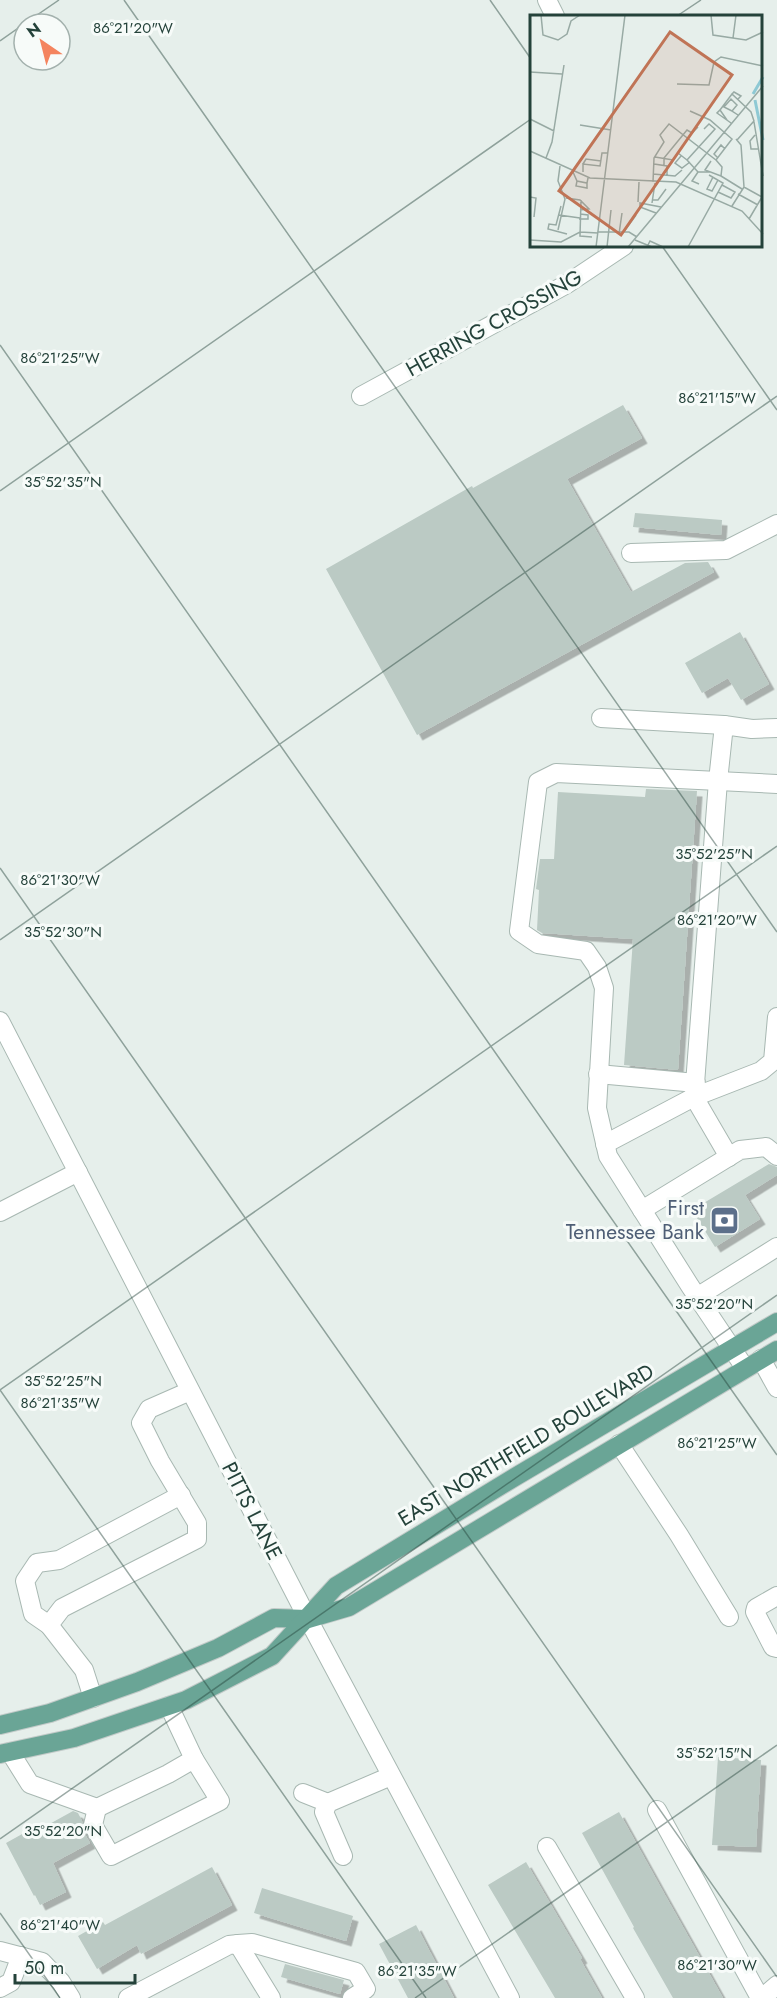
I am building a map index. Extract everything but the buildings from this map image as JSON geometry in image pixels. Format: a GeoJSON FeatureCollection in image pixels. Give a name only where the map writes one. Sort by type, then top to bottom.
{"type":"FeatureCollection","features":[{"type":"Feature","properties":{"kind":"main road","name":"EAST NORTHFIELD BOULEVARD"},"geometry":{"type":"LineString","coordinates":[[5,1753],[74,1738],[186,1700],[272,1656],[336,1586],[777,1322]]}},
{"type":"Feature","properties":{"kind":"main road","name":"EAST NORTHFIELD BOULEVARD"},"geometry":{"type":"LineString","coordinates":[[0,1725],[50,1713],[137,1682],[218,1648],[274,1618],[308,1619],[349,1607],[769,1355]]}},
{"type":"Feature","properties":{"kind":"main road"},"geometry":{"type":"LineString","coordinates":[[515,1477],[528,1498]]}},
{"type":"Feature","properties":{"kind":"street"},"geometry":{"type":"LineString","coordinates":[[547,0],[554,15]]}},
{"type":"Feature","properties":{"kind":"street","name":"HERRING CROSSING"},"geometry":{"type":"LineString","coordinates":[[361,396],[567,284],[621,248]]}},
{"type":"Feature","properties":{"kind":"street"},"geometry":{"type":"LineString","coordinates":[[631,553],[726,550],[777,524]]}},
{"type":"Feature","properties":{"kind":"street"},"geometry":{"type":"LineString","coordinates":[[601,718],[777,729]]}},
{"type":"Feature","properties":{"kind":"street"},"geometry":{"type":"LineString","coordinates":[[724,725],[695,1090],[729,1157]]}},
{"type":"Feature","properties":{"kind":"street"},"geometry":{"type":"LineString","coordinates":[[745,1368],[608,1156],[597,1108],[604,988],[597,967],[586,951],[538,944],[519,931],[538,782],[556,773],[777,784]]}},
{"type":"Feature","properties":{"kind":"street"},"geometry":{"type":"LineString","coordinates":[[606,1144],[695,1090],[761,1071],[773,1061],[777,1017]]}},
{"type":"Feature","properties":{"kind":"street","name":"PITTS LANE"},"geometry":{"type":"LineString","coordinates":[[0,1021],[308,1619],[510,1998]]}},
{"type":"Feature","properties":{"kind":"street"},"geometry":{"type":"LineString","coordinates":[[598,1074],[695,1090]]}},
{"type":"Feature","properties":{"kind":"street"},"geometry":{"type":"LineString","coordinates":[[642,1210],[740,1150],[771,1151]]}},
{"type":"Feature","properties":{"kind":"street"},"geometry":{"type":"LineString","coordinates":[[0,1212],[78,1172]]}},
{"type":"Feature","properties":{"kind":"street"},"geometry":{"type":"LineString","coordinates":[[697,1297],[777,1247]]}},
{"type":"Feature","properties":{"kind":"street"},"geometry":{"type":"LineString","coordinates":[[769,1355],[777,1388]]}},
{"type":"Feature","properties":{"kind":"street"},"geometry":{"type":"LineString","coordinates":[[49,1625],[62,1608],[197,1539],[197,1523],[160,1461],[141,1423],[149,1409],[190,1391]]}},
{"type":"Feature","properties":{"kind":"street"},"geometry":{"type":"LineString","coordinates":[[619,1444],[679,1535],[729,1617]]}},
{"type":"Feature","properties":{"kind":"street"},"geometry":{"type":"LineString","coordinates":[[93,1698],[84,1670],[49,1625],[33,1614],[25,1581],[37,1563],[59,1560],[181,1495]]}},
{"type":"Feature","properties":{"kind":"street"},"geometry":{"type":"LineString","coordinates":[[777,1596],[756,1608],[755,1612],[773,1647],[777,1648]]}},
{"type":"Feature","properties":{"kind":"street"},"geometry":{"type":"LineString","coordinates":[[97,1808],[93,1825],[111,1856],[220,1801],[194,1759],[169,1706]]}},
{"type":"Feature","properties":{"kind":"street"},"geometry":{"type":"LineString","coordinates":[[5,1753],[30,1784],[97,1808],[194,1759]]}},
{"type":"Feature","properties":{"kind":"street"},"geometry":{"type":"LineString","coordinates":[[343,1856],[324,1812],[328,1803],[391,1776]]}},
{"type":"Feature","properties":{"kind":"street"},"geometry":{"type":"LineString","coordinates":[[303,1793],[328,1803]]}},
{"type":"Feature","properties":{"kind":"street"},"geometry":{"type":"LineString","coordinates":[[657,1810],[761,1998],[777,1985]]}},
{"type":"Feature","properties":{"kind":"street"},"geometry":{"type":"LineString","coordinates":[[547,1846],[635,1998]]}},
{"type":"Feature","properties":{"kind":"street"},"geometry":{"type":"LineString","coordinates":[[128,1998],[229,1945],[252,1943],[356,1972],[366,1989],[352,1998]]}},
{"type":"Feature","properties":{"kind":"street"},"geometry":{"type":"LineString","coordinates":[[238,1944],[271,1998]]}},
{"type":"Feature","properties":{"kind":"street"},"geometry":{"type":"LineString","coordinates":[[0,1951],[42,1962],[61,1982],[71,1998]]}},
{"type":"Feature","properties":{"kind":"street"},"geometry":{"type":"LineString","coordinates":[[0,1988],[11,1982],[21,1956]]}},
{"type":"Feature","properties":{"kind":"place","name":"First Tennessee Bank"},"geometry":{"type":"Point","coordinates":[725,1220]}}]}
